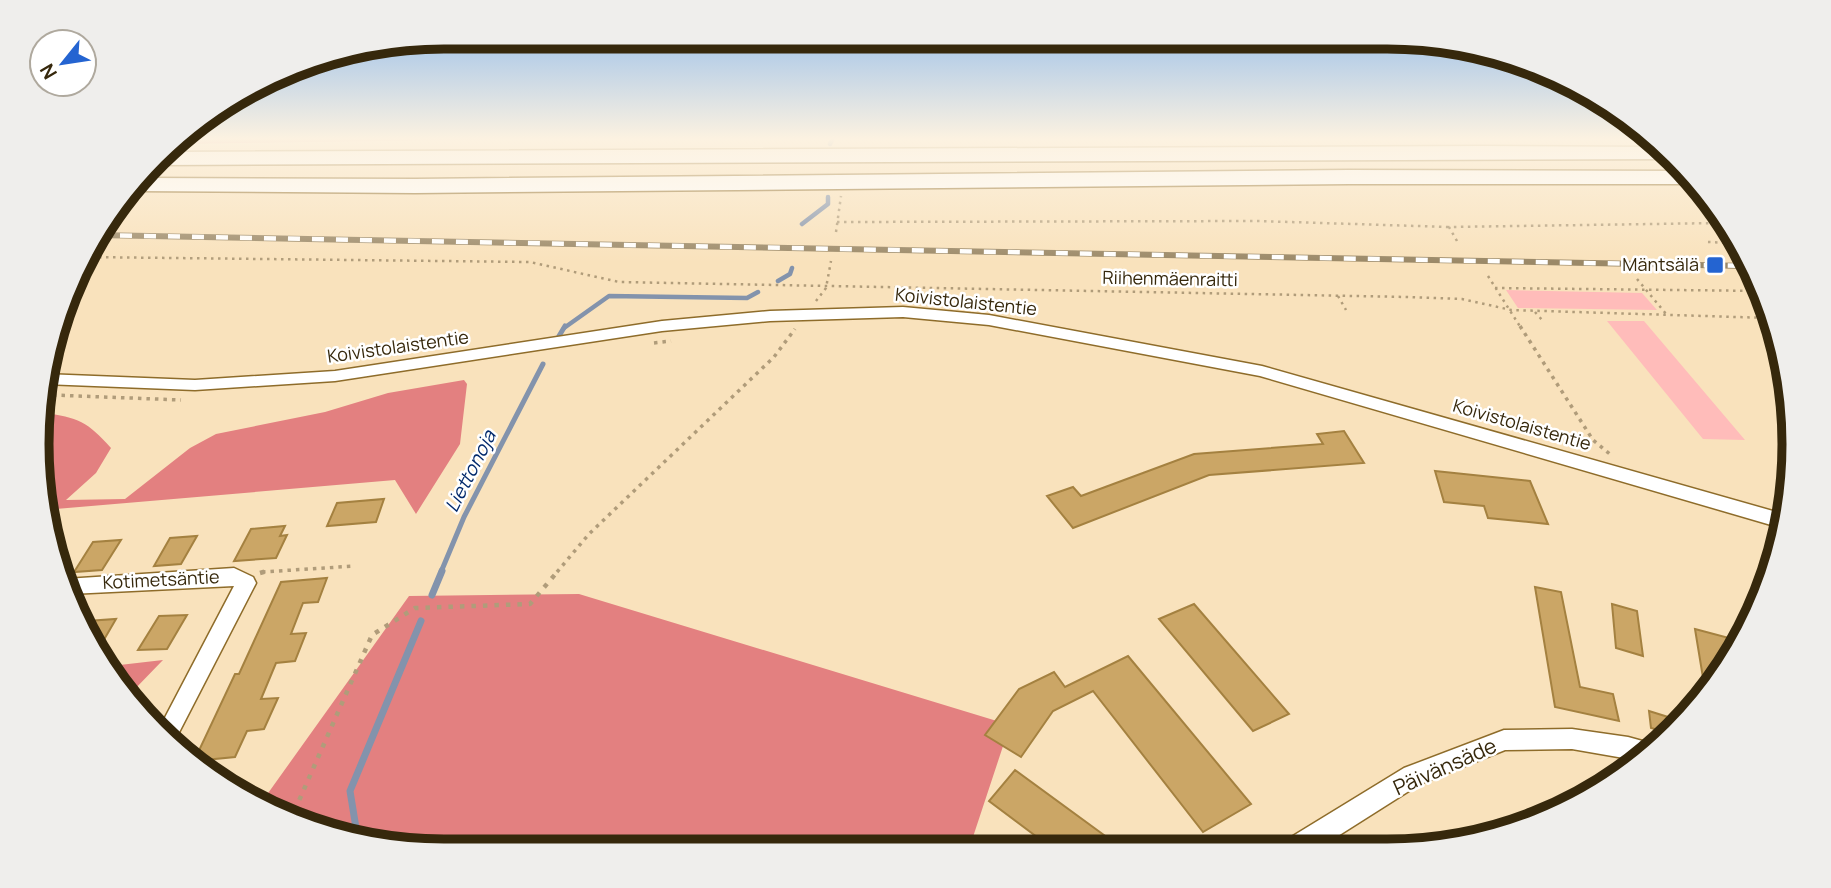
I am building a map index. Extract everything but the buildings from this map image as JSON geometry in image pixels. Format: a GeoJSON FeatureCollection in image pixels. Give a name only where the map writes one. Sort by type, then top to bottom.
{"type":"FeatureCollection","features":[{"type":"Feature","properties":{"kind":"highway"},"geometry":{"type":"LineString","coordinates":[[146,185],[443,186],[1142,179]]}},
{"type":"Feature","properties":{"kind":"street","name":"Koivistolaistentie"},"geometry":{"type":"LineString","coordinates":[[55,379],[195,384],[335,376],[584,341],[662,326],[770,316],[903,312],[989,320],[1262,371],[1774,519]]}},
{"type":"Feature","properties":{"kind":"street","name":"Kotimetsäntie"},"geometry":{"type":"LineString","coordinates":[[75,585],[234,576],[246,583],[171,729]]}},
{"type":"Feature","properties":{"kind":"street","name":"Päivänsäde"},"geometry":{"type":"LineString","coordinates":[[1311,839],[1412,776],[1504,740],[1572,739],[1636,749]]}},
{"type":"Feature","properties":{"kind":"path"},"geometry":{"type":"LineString","coordinates":[[836,232],[841,194]]}},
{"type":"Feature","properties":{"kind":"path"},"geometry":{"type":"LineString","coordinates":[[837,222],[1258,221],[1449,227],[1714,223]]}},
{"type":"Feature","properties":{"kind":"path"},"geometry":{"type":"LineString","coordinates":[[1449,227],[1457,241]]}},
{"type":"Feature","properties":{"kind":"path"},"geometry":{"type":"LineString","coordinates":[[1711,245],[1708,242],[1726,243]]}},
{"type":"Feature","properties":{"kind":"path","name":"Riihenmäenraitti"},"geometry":{"type":"LineString","coordinates":[[96,257],[530,262],[619,282],[1462,299],[1511,310],[1761,318]]}},
{"type":"Feature","properties":{"kind":"path"},"geometry":{"type":"LineString","coordinates":[[826,288],[831,261]]}},
{"type":"Feature","properties":{"kind":"path"},"geometry":{"type":"LineString","coordinates":[[1488,276],[1593,440],[1622,460]]}},
{"type":"Feature","properties":{"kind":"path"},"geometry":{"type":"LineString","coordinates":[[1637,279],[1667,315]]}},
{"type":"Feature","properties":{"kind":"path"},"geometry":{"type":"LineString","coordinates":[[1495,288],[1751,291]]}},
{"type":"Feature","properties":{"kind":"path"},"geometry":{"type":"LineString","coordinates":[[1338,296],[1346,310]]}},
{"type":"Feature","properties":{"kind":"path"},"geometry":{"type":"LineString","coordinates":[[1534,311],[1543,321]]}},
{"type":"Feature","properties":{"kind":"path"},"geometry":{"type":"LineString","coordinates":[[295,810],[372,635],[415,608],[530,604],[589,534],[774,357],[796,328],[784,328]]}},
{"type":"Feature","properties":{"kind":"path"},"geometry":{"type":"LineString","coordinates":[[652,344],[678,340]]}},
{"type":"Feature","properties":{"kind":"path"},"geometry":{"type":"LineString","coordinates":[[52,395],[92,399],[185,400]]}},
{"type":"Feature","properties":{"kind":"path"},"geometry":{"type":"LineString","coordinates":[[242,581],[269,570],[355,566]]}},
{"type":"Feature","properties":{"kind":"shaded area"},"geometry":{"type":"Polygon","coordinates":[[[1506,290],[1642,293],[1657,310],[1518,308],[1506,290]]]}},
{"type":"Feature","properties":{"kind":"shaded area"},"geometry":{"type":"Polygon","coordinates":[[[1607,321],[1644,321],[1745,440],[1703,439],[1607,321]]]}},
{"type":"Feature","properties":{"kind":"shaded area"},"geometry":{"type":"Polygon","coordinates":[[[464,380],[467,384],[460,444],[416,514],[395,480],[55,509],[50,470],[50,414],[82,422],[111,448],[96,473],[66,500],[125,499],[190,448],[216,434],[325,412],[388,393],[464,380]]]}},
{"type":"Feature","properties":{"kind":"shaded area"},"geometry":{"type":"Polygon","coordinates":[[[579,594],[1010,725],[972,839],[418,838],[342,826],[266,796],[409,596],[579,594]]]}},
{"type":"Feature","properties":{"kind":"shaded area"},"geometry":{"type":"Polygon","coordinates":[[[163,660],[135,689],[118,665],[163,660]]]}},
{"type":"Feature","properties":{"kind":"waterway","name":"Liettonoja"},"geometry":{"type":"LineString","coordinates":[[802,224],[828,204],[828,197]]}},
{"type":"Feature","properties":{"kind":"waterway","name":"Liettonoja"},"geometry":{"type":"LineString","coordinates":[[778,281],[790,274],[792,268]]}},
{"type":"Feature","properties":{"kind":"waterway","name":"Liettonoja"},"geometry":{"type":"LineString","coordinates":[[564,328],[609,296],[747,298],[758,292]]}},
{"type":"Feature","properties":{"kind":"waterway","name":"Liettonoja"},"geometry":{"type":"LineString","coordinates":[[559,336],[565,326]]}},
{"type":"Feature","properties":{"kind":"waterway","name":"Liettonoja"},"geometry":{"type":"LineString","coordinates":[[441,572],[464,517],[543,364]]}},
{"type":"Feature","properties":{"kind":"waterway","name":"Liettonoja"},"geometry":{"type":"LineString","coordinates":[[432,595],[442,571]]}},
{"type":"Feature","properties":{"kind":"waterway","name":"Liettonoja"},"geometry":{"type":"LineString","coordinates":[[356,829],[350,791],[421,621]]}},
{"type":"Feature","properties":{"kind":"railway"},"geometry":{"type":"LineString","coordinates":[[109,235],[1739,266]]}},
{"type":"Feature","properties":{"kind":"place","name":"Mäntsälä"},"geometry":{"type":"Point","coordinates":[1715,265]}}]}
